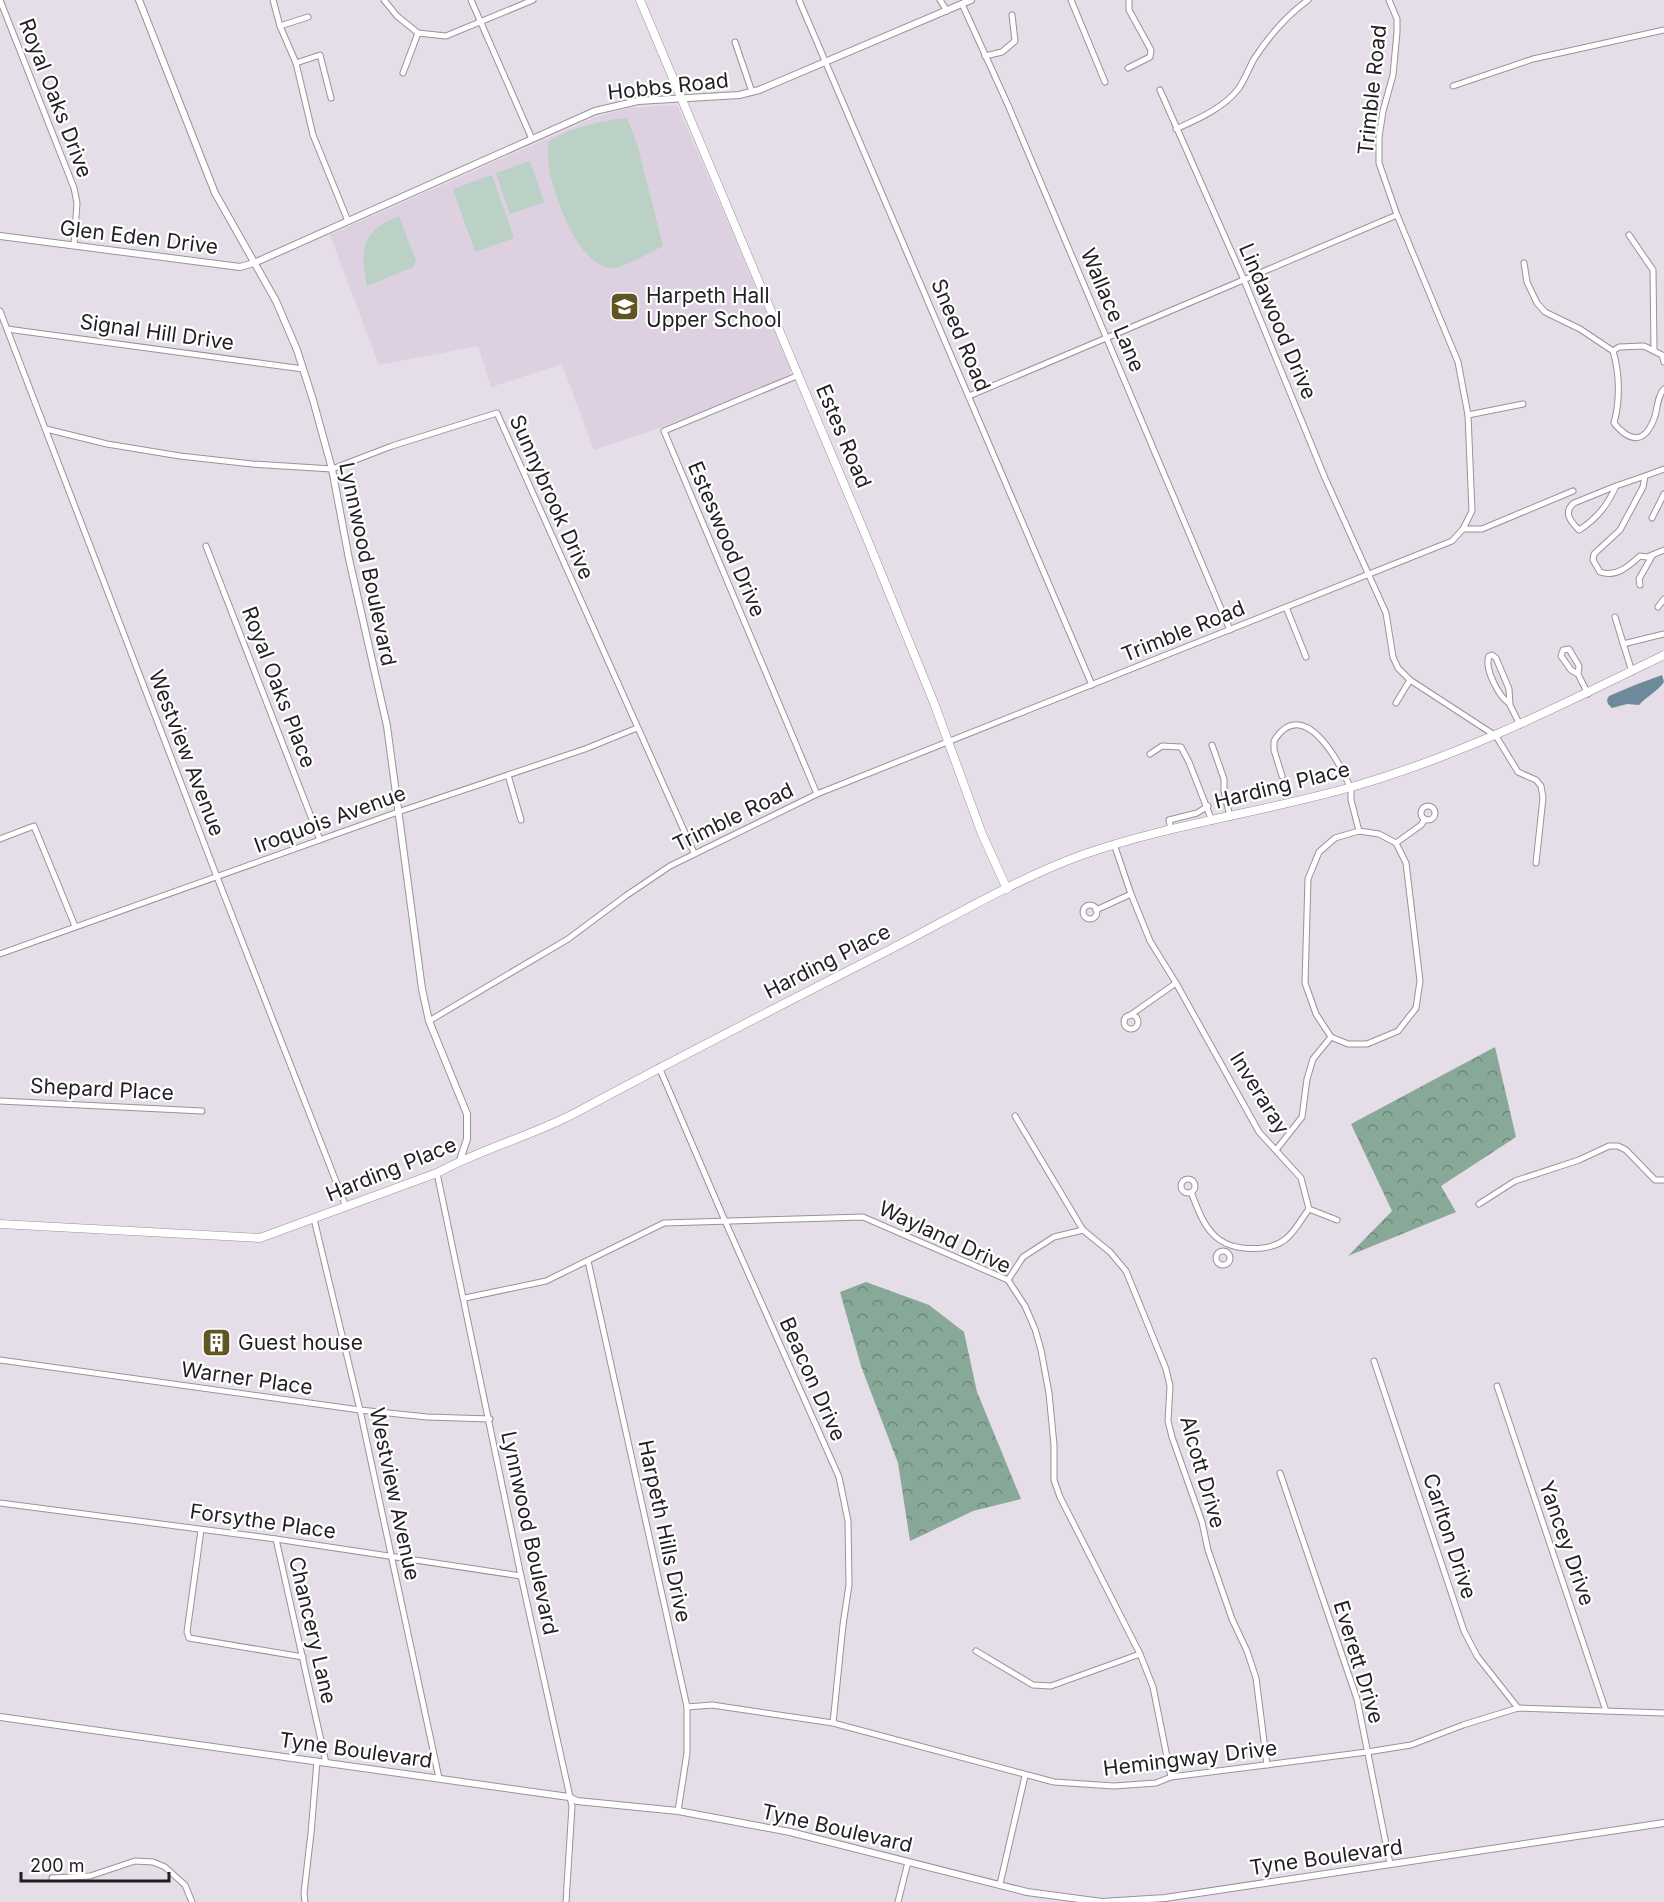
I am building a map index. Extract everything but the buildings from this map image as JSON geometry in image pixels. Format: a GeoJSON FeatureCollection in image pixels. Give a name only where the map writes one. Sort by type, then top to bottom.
{"type":"FeatureCollection","features":[{"type":"Feature","properties":{"kind":"main road","name":"Estes Road"},"geometry":{"type":"LineString","coordinates":[[640,0],[868,541],[949,742],[982,834],[1007,889]]}},
{"type":"Feature","properties":{"kind":"main road","name":"Harding Place"},"geometry":{"type":"LineString","coordinates":[[0,1224],[260,1238],[437,1173],[460,1161],[497,1148],[574,1114],[659,1067],[1007,889],[1070,860],[1114,844],[1351,787],[1397,773],[1496,736],[1588,694],[1664,655]]}},
{"type":"Feature","properties":{"kind":"street","name":"Royal Oaks Drive"},"geometry":{"type":"LineString","coordinates":[[0,0],[74,188],[77,203],[74,245]]}},
{"type":"Feature","properties":{"kind":"street","name":"Lynnwood Boulevard"},"geometry":{"type":"LineString","coordinates":[[139,0],[215,193],[277,303],[297,350],[332,469],[349,560],[387,726],[422,989],[429,1021],[466,1114],[467,1139],[460,1161]]}},
{"type":"Feature","properties":{"kind":"street"},"geometry":{"type":"LineString","coordinates":[[273,0],[280,26],[296,63],[313,135],[348,221]]}},
{"type":"Feature","properties":{"kind":"street"},"geometry":{"type":"LineString","coordinates":[[384,0],[397,16],[418,33],[446,36],[534,0]]}},
{"type":"Feature","properties":{"kind":"street"},"geometry":{"type":"LineString","coordinates":[[471,0],[532,139]]}},
{"type":"Feature","properties":{"kind":"street","name":"Sneed Road"},"geometry":{"type":"LineString","coordinates":[[799,0],[1092,684]]}},
{"type":"Feature","properties":{"kind":"street"},"geometry":{"type":"LineString","coordinates":[[940,0],[947,11]]}},
{"type":"Feature","properties":{"kind":"street","name":"Hobbs Road"},"geometry":{"type":"LineString","coordinates":[[272,254],[595,111],[616,105],[752,92],[827,63],[972,0]]}},
{"type":"Feature","properties":{"kind":"street"},"geometry":{"type":"LineString","coordinates":[[1071,0],[1105,82]]}},
{"type":"Feature","properties":{"kind":"street"},"geometry":{"type":"LineString","coordinates":[[1128,68],[1150,57],[1151,50],[1130,10],[1129,0]]}},
{"type":"Feature","properties":{"kind":"street"},"geometry":{"type":"LineString","coordinates":[[1176,129],[1210,112],[1238,89],[1272,32],[1294,10],[1308,0]]}},
{"type":"Feature","properties":{"kind":"street","name":"Trimble Road"},"geometry":{"type":"LineString","coordinates":[[429,1021],[568,939],[670,866],[817,794],[1452,541],[1463,529],[1472,511],[1468,415],[1458,362],[1397,215],[1379,163],[1379,137],[1383,111],[1393,75],[1397,30],[1397,19],[1389,0]]}},
{"type":"Feature","properties":{"kind":"street","name":"Wallace Lane"},"geometry":{"type":"LineString","coordinates":[[962,4],[1008,105],[1230,630]]}},
{"type":"Feature","properties":{"kind":"street"},"geometry":{"type":"LineString","coordinates":[[985,56],[1002,52],[1016,40],[1012,15]]}},
{"type":"Feature","properties":{"kind":"street"},"geometry":{"type":"LineString","coordinates":[[280,26],[308,17]]}},
{"type":"Feature","properties":{"kind":"street"},"geometry":{"type":"LineString","coordinates":[[1453,86],[1533,59],[1664,30]]}},
{"type":"Feature","properties":{"kind":"street"},"geometry":{"type":"LineString","coordinates":[[403,73],[418,33]]}},
{"type":"Feature","properties":{"kind":"street"},"geometry":{"type":"LineString","coordinates":[[735,42],[752,92]]}},
{"type":"Feature","properties":{"kind":"street"},"geometry":{"type":"LineString","coordinates":[[296,63],[320,55],[331,98]]}},
{"type":"Feature","properties":{"kind":"street","name":"Lindawood Drive"},"geometry":{"type":"LineString","coordinates":[[1160,90],[1244,280],[1368,574]]}},
{"type":"Feature","properties":{"kind":"street"},"geometry":{"type":"LineString","coordinates":[[969,396],[1397,215]]}},
{"type":"Feature","properties":{"kind":"street"},"geometry":{"type":"LineString","coordinates":[[1629,234],[1653,270],[1654,351]]}},
{"type":"Feature","properties":{"kind":"street","name":"Glen Eden Drive"},"geometry":{"type":"LineString","coordinates":[[0,236],[240,267],[272,254]]}},
{"type":"Feature","properties":{"kind":"street"},"geometry":{"type":"LineString","coordinates":[[1524,262],[1527,282],[1537,303],[1545,312],[1580,329],[1613,351],[1619,394],[1614,423],[1622,433],[1631,439],[1639,438],[1646,432],[1654,419],[1659,395],[1664,389]]}},
{"type":"Feature","properties":{"kind":"street","name":"Westview Avenue"},"geometry":{"type":"LineString","coordinates":[[0,311],[346,1207]]}},
{"type":"Feature","properties":{"kind":"street","name":"Signal Hill Drive"},"geometry":{"type":"LineString","coordinates":[[7,329],[303,369]]}},
{"type":"Feature","properties":{"kind":"street"},"geometry":{"type":"LineString","coordinates":[[1613,351],[1619,347],[1644,346],[1662,355],[1664,362]]}},
{"type":"Feature","properties":{"kind":"street","name":"Esteswood Drive"},"geometry":{"type":"LineString","coordinates":[[799,375],[664,431],[817,794]]}},
{"type":"Feature","properties":{"kind":"street"},"geometry":{"type":"LineString","coordinates":[[1468,415],[1522,404]]}},
{"type":"Feature","properties":{"kind":"street","name":"Sunnybrook Drive"},"geometry":{"type":"LineString","coordinates":[[46,429],[107,444],[180,456],[252,464],[332,469],[393,446],[496,413],[694,853]]}},
{"type":"Feature","properties":{"kind":"street"},"geometry":{"type":"LineString","coordinates":[[1616,486],[1611,498],[1595,519],[1579,530],[1571,522],[1567,512],[1568,507],[1574,502],[1616,486],[1664,470]]}},
{"type":"Feature","properties":{"kind":"street"},"geometry":{"type":"LineString","coordinates":[[1645,476],[1642,487],[1620,530],[1598,549],[1593,560],[1600,572],[1614,574],[1629,566],[1640,556],[1652,556],[1664,550]]}},
{"type":"Feature","properties":{"kind":"street"},"geometry":{"type":"LineString","coordinates":[[1463,529],[1482,529],[1573,492]]}},
{"type":"Feature","properties":{"kind":"street"},"geometry":{"type":"LineString","coordinates":[[1652,518],[1664,494]]}},
{"type":"Feature","properties":{"kind":"street","name":"Royal Oaks Place"},"geometry":{"type":"LineString","coordinates":[[206,546],[320,840]]}},
{"type":"Feature","properties":{"kind":"street"},"geometry":{"type":"LineString","coordinates":[[1640,585],[1639,579],[1652,556]]}},
{"type":"Feature","properties":{"kind":"street"},"geometry":{"type":"LineString","coordinates":[[1368,574],[1386,613],[1393,657],[1398,668],[1410,680],[1496,736],[1518,772],[1536,780],[1541,786],[1543,798],[1536,863]]}},
{"type":"Feature","properties":{"kind":"street"},"geometry":{"type":"LineString","coordinates":[[1658,607],[1664,599]]}},
{"type":"Feature","properties":{"kind":"street"},"geometry":{"type":"LineString","coordinates":[[1286,607],[1306,657]]}},
{"type":"Feature","properties":{"kind":"street"},"geometry":{"type":"LineString","coordinates":[[1615,617],[1632,672]]}},
{"type":"Feature","properties":{"kind":"street"},"geometry":{"type":"LineString","coordinates":[[1623,644],[1664,634]]}},
{"type":"Feature","properties":{"kind":"street"},"geometry":{"type":"LineString","coordinates":[[1510,704],[1502,698],[1489,670],[1487,660],[1489,656],[1496,658],[1509,689],[1510,704],[1520,725]]}},
{"type":"Feature","properties":{"kind":"street"},"geometry":{"type":"LineString","coordinates":[[1578,674],[1588,694]]}},
{"type":"Feature","properties":{"kind":"street"},"geometry":{"type":"LineString","coordinates":[[1396,703],[1410,680]]}},
{"type":"Feature","properties":{"kind":"street"},"geometry":{"type":"LineString","coordinates":[[1282,776],[1274,750],[1274,741],[1285,729],[1296,726],[1311,730],[1322,739],[1339,762],[1351,787],[1351,800],[1359,831]]}},
{"type":"Feature","properties":{"kind":"street","name":"Iroquois Avenue"},"geometry":{"type":"LineString","coordinates":[[0,954],[398,812],[585,749],[637,728]]}},
{"type":"Feature","properties":{"kind":"street"},"geometry":{"type":"LineString","coordinates":[[1212,744],[1224,779],[1224,791],[1230,817]]}},
{"type":"Feature","properties":{"kind":"street"},"geometry":{"type":"LineString","coordinates":[[1150,754],[1162,746],[1181,747],[1185,751],[1212,821]]}},
{"type":"Feature","properties":{"kind":"street"},"geometry":{"type":"LineString","coordinates":[[508,775],[521,819]]}},
{"type":"Feature","properties":{"kind":"street"},"geometry":{"type":"LineString","coordinates":[[1171,830],[1169,820],[1197,813],[1208,807]]}},
{"type":"Feature","properties":{"kind":"street"},"geometry":{"type":"LineString","coordinates":[[1396,843],[1421,825],[1425,819]]}},
{"type":"Feature","properties":{"kind":"street"},"geometry":{"type":"LineString","coordinates":[[0,839],[34,826],[75,926]]}},
{"type":"Feature","properties":{"kind":"street"},"geometry":{"type":"LineString","coordinates":[[1359,831],[1379,834],[1396,843],[1406,863],[1420,981],[1416,1008],[1398,1031],[1367,1044],[1348,1044],[1331,1038],[1316,1014],[1305,983],[1308,879],[1319,852],[1335,838],[1359,831]]}},
{"type":"Feature","properties":{"kind":"street","name":"Inveraray"},"geometry":{"type":"LineString","coordinates":[[1114,844],[1150,941],[1259,1132],[1301,1178],[1309,1209]]}},
{"type":"Feature","properties":{"kind":"street"},"geometry":{"type":"LineString","coordinates":[[1096,910],[1131,894]]}},
{"type":"Feature","properties":{"kind":"street"},"geometry":{"type":"LineString","coordinates":[[1129,1016],[1176,983]]}},
{"type":"Feature","properties":{"kind":"street"},"geometry":{"type":"LineString","coordinates":[[1276,1150],[1302,1117],[1307,1079],[1313,1059],[1331,1038]]}},
{"type":"Feature","properties":{"kind":"street","name":"Beacon Drive"},"geometry":{"type":"LineString","coordinates":[[659,1067],[839,1477],[849,1529],[849,1585],[832,1722]]}},
{"type":"Feature","properties":{"kind":"street","name":"Shepard Place"},"geometry":{"type":"LineString","coordinates":[[0,1101],[202,1111]]}},
{"type":"Feature","properties":{"kind":"street","name":"Alcott Drive"},"geometry":{"type":"LineString","coordinates":[[1015,1116],[1083,1230],[1110,1252],[1126,1271],[1166,1369],[1170,1386],[1168,1421],[1232,1619],[1256,1678],[1267,1765]]}},
{"type":"Feature","properties":{"kind":"street"},"geometry":{"type":"LineString","coordinates":[[1479,1204],[1515,1181],[1579,1160],[1609,1146],[1618,1146],[1626,1150],[1655,1180],[1664,1179]]}},
{"type":"Feature","properties":{"kind":"street","name":"Lynnwood Boulevard"},"geometry":{"type":"LineString","coordinates":[[437,1173],[465,1298],[521,1576],[572,1806],[566,1902]]}},
{"type":"Feature","properties":{"kind":"street"},"geometry":{"type":"LineString","coordinates":[[1191,1192],[1208,1228],[1216,1238],[1248,1249],[1264,1248],[1288,1237],[1309,1209],[1337,1220]]}},
{"type":"Feature","properties":{"kind":"street","name":"Wayland Drive"},"geometry":{"type":"LineString","coordinates":[[465,1298],[546,1281],[664,1223],[863,1217],[1008,1280],[1025,1306],[1041,1350],[1049,1392],[1054,1445],[1054,1480],[1060,1497],[1140,1654],[1153,1687],[1170,1777]]}},
{"type":"Feature","properties":{"kind":"street","name":"Westview Avenue"},"geometry":{"type":"LineString","coordinates":[[314,1219],[360,1410],[439,1778]]}},
{"type":"Feature","properties":{"kind":"street"},"geometry":{"type":"LineString","coordinates":[[1008,1280],[1023,1257],[1054,1237],[1083,1230]]}},
{"type":"Feature","properties":{"kind":"street"},"geometry":{"type":"LineString","coordinates":[[1226,1252],[1229,1244]]}},
{"type":"Feature","properties":{"kind":"street","name":"Harpeth Hills Drive"},"geometry":{"type":"LineString","coordinates":[[588,1261],[687,1707],[687,1753],[678,1811]]}},
{"type":"Feature","properties":{"kind":"street","name":"Warner Place"},"geometry":{"type":"LineString","coordinates":[[0,1360],[360,1410],[428,1417],[489,1419]]}},
{"type":"Feature","properties":{"kind":"street","name":"Carlton Drive"},"geometry":{"type":"LineString","coordinates":[[1374,1362],[1464,1631],[1477,1656],[1518,1708]]}},
{"type":"Feature","properties":{"kind":"street","name":"Yancey Drive"},"geometry":{"type":"LineString","coordinates":[[1497,1386],[1606,1711]]}},
{"type":"Feature","properties":{"kind":"street","name":"Everett Drive"},"geometry":{"type":"LineString","coordinates":[[1280,1473],[1357,1700],[1390,1864]]}},
{"type":"Feature","properties":{"kind":"street","name":"Forsythe Place"},"geometry":{"type":"LineString","coordinates":[[0,1503],[276,1539],[521,1576]]}},
{"type":"Feature","properties":{"kind":"street"},"geometry":{"type":"LineString","coordinates":[[201,1530],[187,1632],[189,1638],[303,1657]]}},
{"type":"Feature","properties":{"kind":"street","name":"Chancery Lane"},"geometry":{"type":"LineString","coordinates":[[276,1539],[326,1762]]}},
{"type":"Feature","properties":{"kind":"street"},"geometry":{"type":"LineString","coordinates":[[975,1651],[1033,1685],[1051,1686],[1140,1654]]}},
{"type":"Feature","properties":{"kind":"street","name":"Hemingway Drive"},"geometry":{"type":"LineString","coordinates":[[687,1707],[712,1705],[832,1722],[1025,1776],[1090,1786],[1156,1783],[1170,1777],[1411,1745],[1463,1725],[1518,1708],[1664,1713]]}},
{"type":"Feature","properties":{"kind":"street","name":"Tyne Boulevard"},"geometry":{"type":"LineString","coordinates":[[0,1717],[439,1778],[569,1797],[577,1801],[678,1811],[794,1833],[1027,1892],[1102,1902],[1165,1898],[1664,1822]]}},
{"type":"Feature","properties":{"kind":"street"},"geometry":{"type":"LineString","coordinates":[[305,1902],[317,1761]]}},
{"type":"Feature","properties":{"kind":"street"},"geometry":{"type":"LineString","coordinates":[[1000,1884],[1025,1776]]}},
{"type":"Feature","properties":{"kind":"street"},"geometry":{"type":"LineString","coordinates":[[52,1878],[90,1876],[135,1861],[153,1862],[165,1867],[185,1885],[192,1902]]}},
{"type":"Feature","properties":{"kind":"street"},"geometry":{"type":"LineString","coordinates":[[898,1902],[908,1862]]}},
{"type":"Feature","properties":{"kind":"shaded area"},"geometry":{"type":"Polygon","coordinates":[[[677,105],[791,369],[790,374],[760,389],[657,429],[594,450],[562,364],[491,387],[478,346],[379,365],[330,235],[596,117],[629,108],[677,105]]]}},
{"type":"Feature","properties":{"kind":"green space"},"geometry":{"type":"Polygon","coordinates":[[[627,118],[637,144],[663,246],[613,268],[601,265],[590,257],[571,231],[550,174],[548,142],[576,128],[627,118]]]}},
{"type":"Feature","properties":{"kind":"green space"},"geometry":{"type":"Polygon","coordinates":[[[530,161],[544,202],[510,214],[496,173],[530,161]]]}},
{"type":"Feature","properties":{"kind":"green space"},"geometry":{"type":"Polygon","coordinates":[[[492,175],[514,238],[475,252],[453,189],[492,175]]]}},
{"type":"Feature","properties":{"kind":"green space"},"geometry":{"type":"Polygon","coordinates":[[[399,216],[416,261],[413,267],[367,286],[364,262],[366,243],[377,228],[399,216]]]}},
{"type":"Feature","properties":{"kind":"green space"},"geometry":{"type":"Polygon","coordinates":[[[1495,1047],[1516,1137],[1441,1186],[1456,1212],[1348,1256],[1392,1211],[1351,1124],[1495,1047]]]}},
{"type":"Feature","properties":{"kind":"green space"},"geometry":{"type":"Polygon","coordinates":[[[866,1282],[929,1305],[964,1332],[977,1392],[1021,1499],[973,1511],[910,1541],[898,1463],[861,1366],[840,1292],[866,1282]]]}},
{"type":"Feature","properties":{"kind":"water"},"geometry":{"type":"Polygon","coordinates":[[[1662,675],[1664,682],[1639,705],[1627,704],[1612,708],[1608,704],[1609,696],[1662,675]]]}},
{"type":"Feature","properties":{"kind":"place","name":"Harpeth Hall Upper School"},"geometry":{"type":"Point","coordinates":[625,307]}},
{"type":"Feature","properties":{"kind":"place","name":"Guest house"},"geometry":{"type":"Point","coordinates":[217,1342]}}]}
